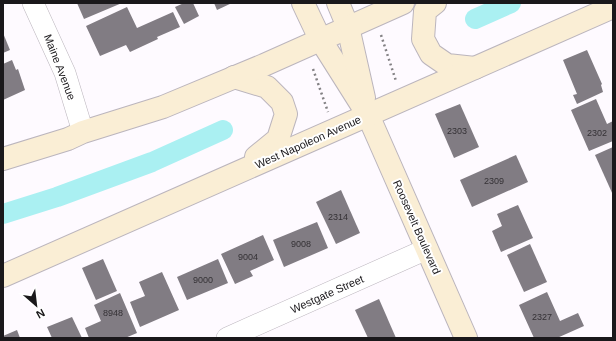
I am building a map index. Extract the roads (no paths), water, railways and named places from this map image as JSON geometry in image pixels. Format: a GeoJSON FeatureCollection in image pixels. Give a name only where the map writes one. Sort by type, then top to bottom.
{"type":"FeatureCollection","features":[{"type":"Feature","properties":{"kind":"main road","name":"Roosevelt Boulevard"},"geometry":{"type":"LineString","coordinates":[[303,3],[320,39],[368,115],[466,338]]}},
{"type":"Feature","properties":{"kind":"main road","name":"Roosevelt Boulevard"},"geometry":{"type":"LineString","coordinates":[[338,3],[348,27],[368,115]]}},
{"type":"Feature","properties":{"kind":"main road"},"geometry":{"type":"LineString","coordinates":[[3,159],[163,107],[403,3]]}},
{"type":"Feature","properties":{"kind":"main road"},"geometry":{"type":"LineString","coordinates":[[435,3],[426,12],[423,39],[431,54],[447,65],[475,68]]}},
{"type":"Feature","properties":{"kind":"main road","name":"West Napoleon Avenue"},"geometry":{"type":"LineString","coordinates":[[3,276],[475,68],[612,12]]}},
{"type":"Feature","properties":{"kind":"main road"},"geometry":{"type":"LineString","coordinates":[[234,77],[267,87],[282,102],[286,114],[278,139],[236,173]]}},
{"type":"Feature","properties":{"kind":"street","name":"Maine Avenue"},"geometry":{"type":"LineString","coordinates":[[33,3],[65,73],[83,132]]}},
{"type":"Feature","properties":{"kind":"street","name":"Westgate Street"},"geometry":{"type":"LineString","coordinates":[[227,338],[427,249]]}},
{"type":"Feature","properties":{"kind":"waterway"},"geometry":{"type":"LineString","coordinates":[[475,19],[511,3]]}},
{"type":"Feature","properties":{"kind":"waterway"},"geometry":{"type":"LineString","coordinates":[[3,214],[57,197],[152,162],[223,130]]}}]}
